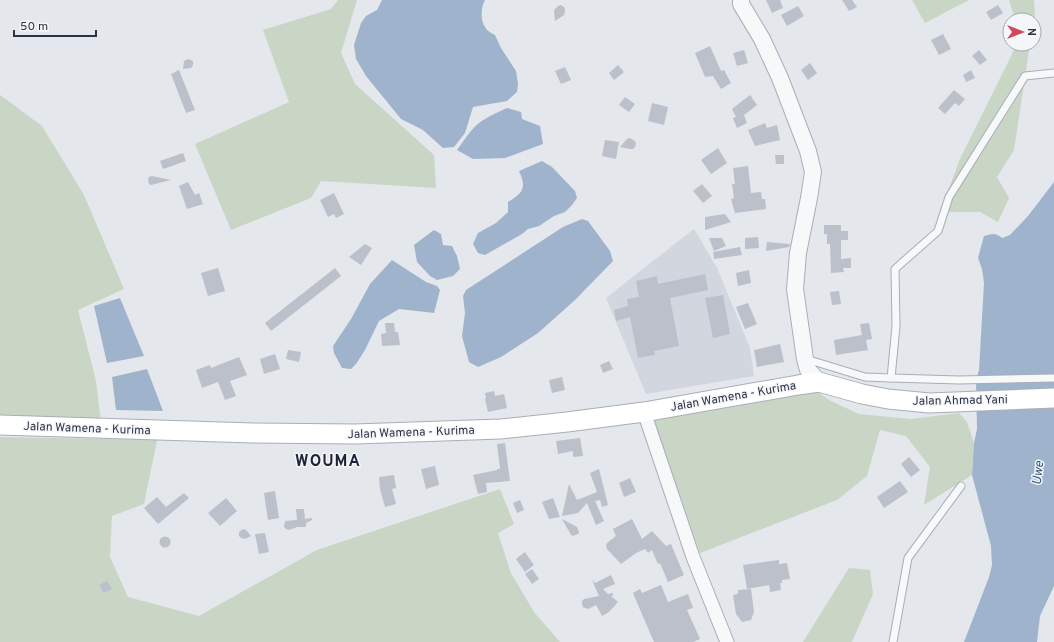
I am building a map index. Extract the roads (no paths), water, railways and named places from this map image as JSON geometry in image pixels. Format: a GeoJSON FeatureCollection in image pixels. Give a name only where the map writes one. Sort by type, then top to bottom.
{"type":"FeatureCollection","features":[{"type":"Feature","properties":{"kind":"main road","name":"Jalan Ahmad Yani"},"geometry":{"type":"LineString","coordinates":[[819,382],[862,394],[888,399],[929,403],[1054,398]]}},
{"type":"Feature","properties":{"kind":"main road","name":"Jalan Wamena - Kurima"},"geometry":{"type":"LineString","coordinates":[[0,425],[253,434],[355,434],[501,429],[644,412],[819,382]]}},
{"type":"Feature","properties":{"kind":"street"},"geometry":{"type":"LineString","coordinates":[[741,0],[741,4],[762,39],[780,78],[808,151],[813,172],[798,253],[795,289],[808,370],[819,382]]}},
{"type":"Feature","properties":{"kind":"street"},"geometry":{"type":"LineString","coordinates":[[644,412],[693,557],[728,642]]}},
{"type":"Feature","properties":{"kind":"lane"},"geometry":{"type":"LineString","coordinates":[[890,378],[896,326],[895,269],[938,231],[949,197],[1025,76],[1054,73]]}},
{"type":"Feature","properties":{"kind":"lane"},"geometry":{"type":"LineString","coordinates":[[806,359],[865,377],[959,380],[1054,378]]}},
{"type":"Feature","properties":{"kind":"lane"},"geometry":{"type":"LineString","coordinates":[[893,642],[908,558],[961,486]]}},
{"type":"Feature","properties":{"kind":"water"},"geometry":{"type":"Polygon","coordinates":[[[382,0],[485,0],[482,14],[483,24],[488,31],[495,35],[501,48],[516,71],[518,84],[517,92],[507,101],[473,107],[465,133],[454,147],[443,148],[423,130],[401,119],[366,76],[356,59],[354,45],[361,23],[366,16],[377,10],[382,0]]]}},
{"type":"Feature","properties":{"kind":"water"},"geometry":{"type":"Polygon","coordinates":[[[507,108],[521,112],[522,119],[540,126],[543,144],[505,158],[473,159],[457,150],[470,132],[479,123],[507,108]]]}},
{"type":"Feature","properties":{"kind":"water"},"geometry":{"type":"Polygon","coordinates":[[[542,161],[552,167],[575,191],[577,198],[565,212],[554,216],[539,226],[528,229],[485,255],[478,253],[473,244],[478,233],[496,223],[508,212],[508,202],[517,196],[522,190],[523,182],[519,171],[542,161]]]}},
{"type":"Feature","properties":{"kind":"water","name":"Uwe"},"geometry":{"type":"Polygon","coordinates":[[[1054,182],[1054,586],[1040,616],[1037,642],[964,642],[989,577],[992,565],[991,546],[972,475],[974,443],[977,429],[976,380],[979,370],[984,283],[982,269],[978,258],[984,236],[995,234],[1002,238],[1010,235],[1028,216],[1054,182]]]}},
{"type":"Feature","properties":{"kind":"water"},"geometry":{"type":"Polygon","coordinates":[[[582,219],[588,221],[610,251],[613,261],[575,300],[538,333],[501,357],[478,367],[469,362],[462,336],[465,313],[463,296],[466,290],[563,227],[582,219]]]}},
{"type":"Feature","properties":{"kind":"water"},"geometry":{"type":"Polygon","coordinates":[[[434,230],[441,234],[443,245],[452,246],[457,256],[460,269],[453,276],[437,280],[430,276],[417,262],[414,245],[434,230]]]}},
{"type":"Feature","properties":{"kind":"water"},"geometry":{"type":"Polygon","coordinates":[[[392,260],[426,282],[437,286],[440,290],[434,313],[399,309],[379,321],[365,350],[356,364],[351,369],[342,368],[334,353],[333,346],[351,319],[370,284],[392,260]]]}},
{"type":"Feature","properties":{"kind":"water"},"geometry":{"type":"Polygon","coordinates":[[[120,298],[144,356],[107,363],[94,306],[120,298]]]}},
{"type":"Feature","properties":{"kind":"water"},"geometry":{"type":"Polygon","coordinates":[[[147,369],[163,411],[116,410],[112,377],[147,369]]]}},
{"type":"Feature","properties":{"kind":"district","name":"WOUMA"},"geometry":{"type":"Point","coordinates":[328,460]}}]}
